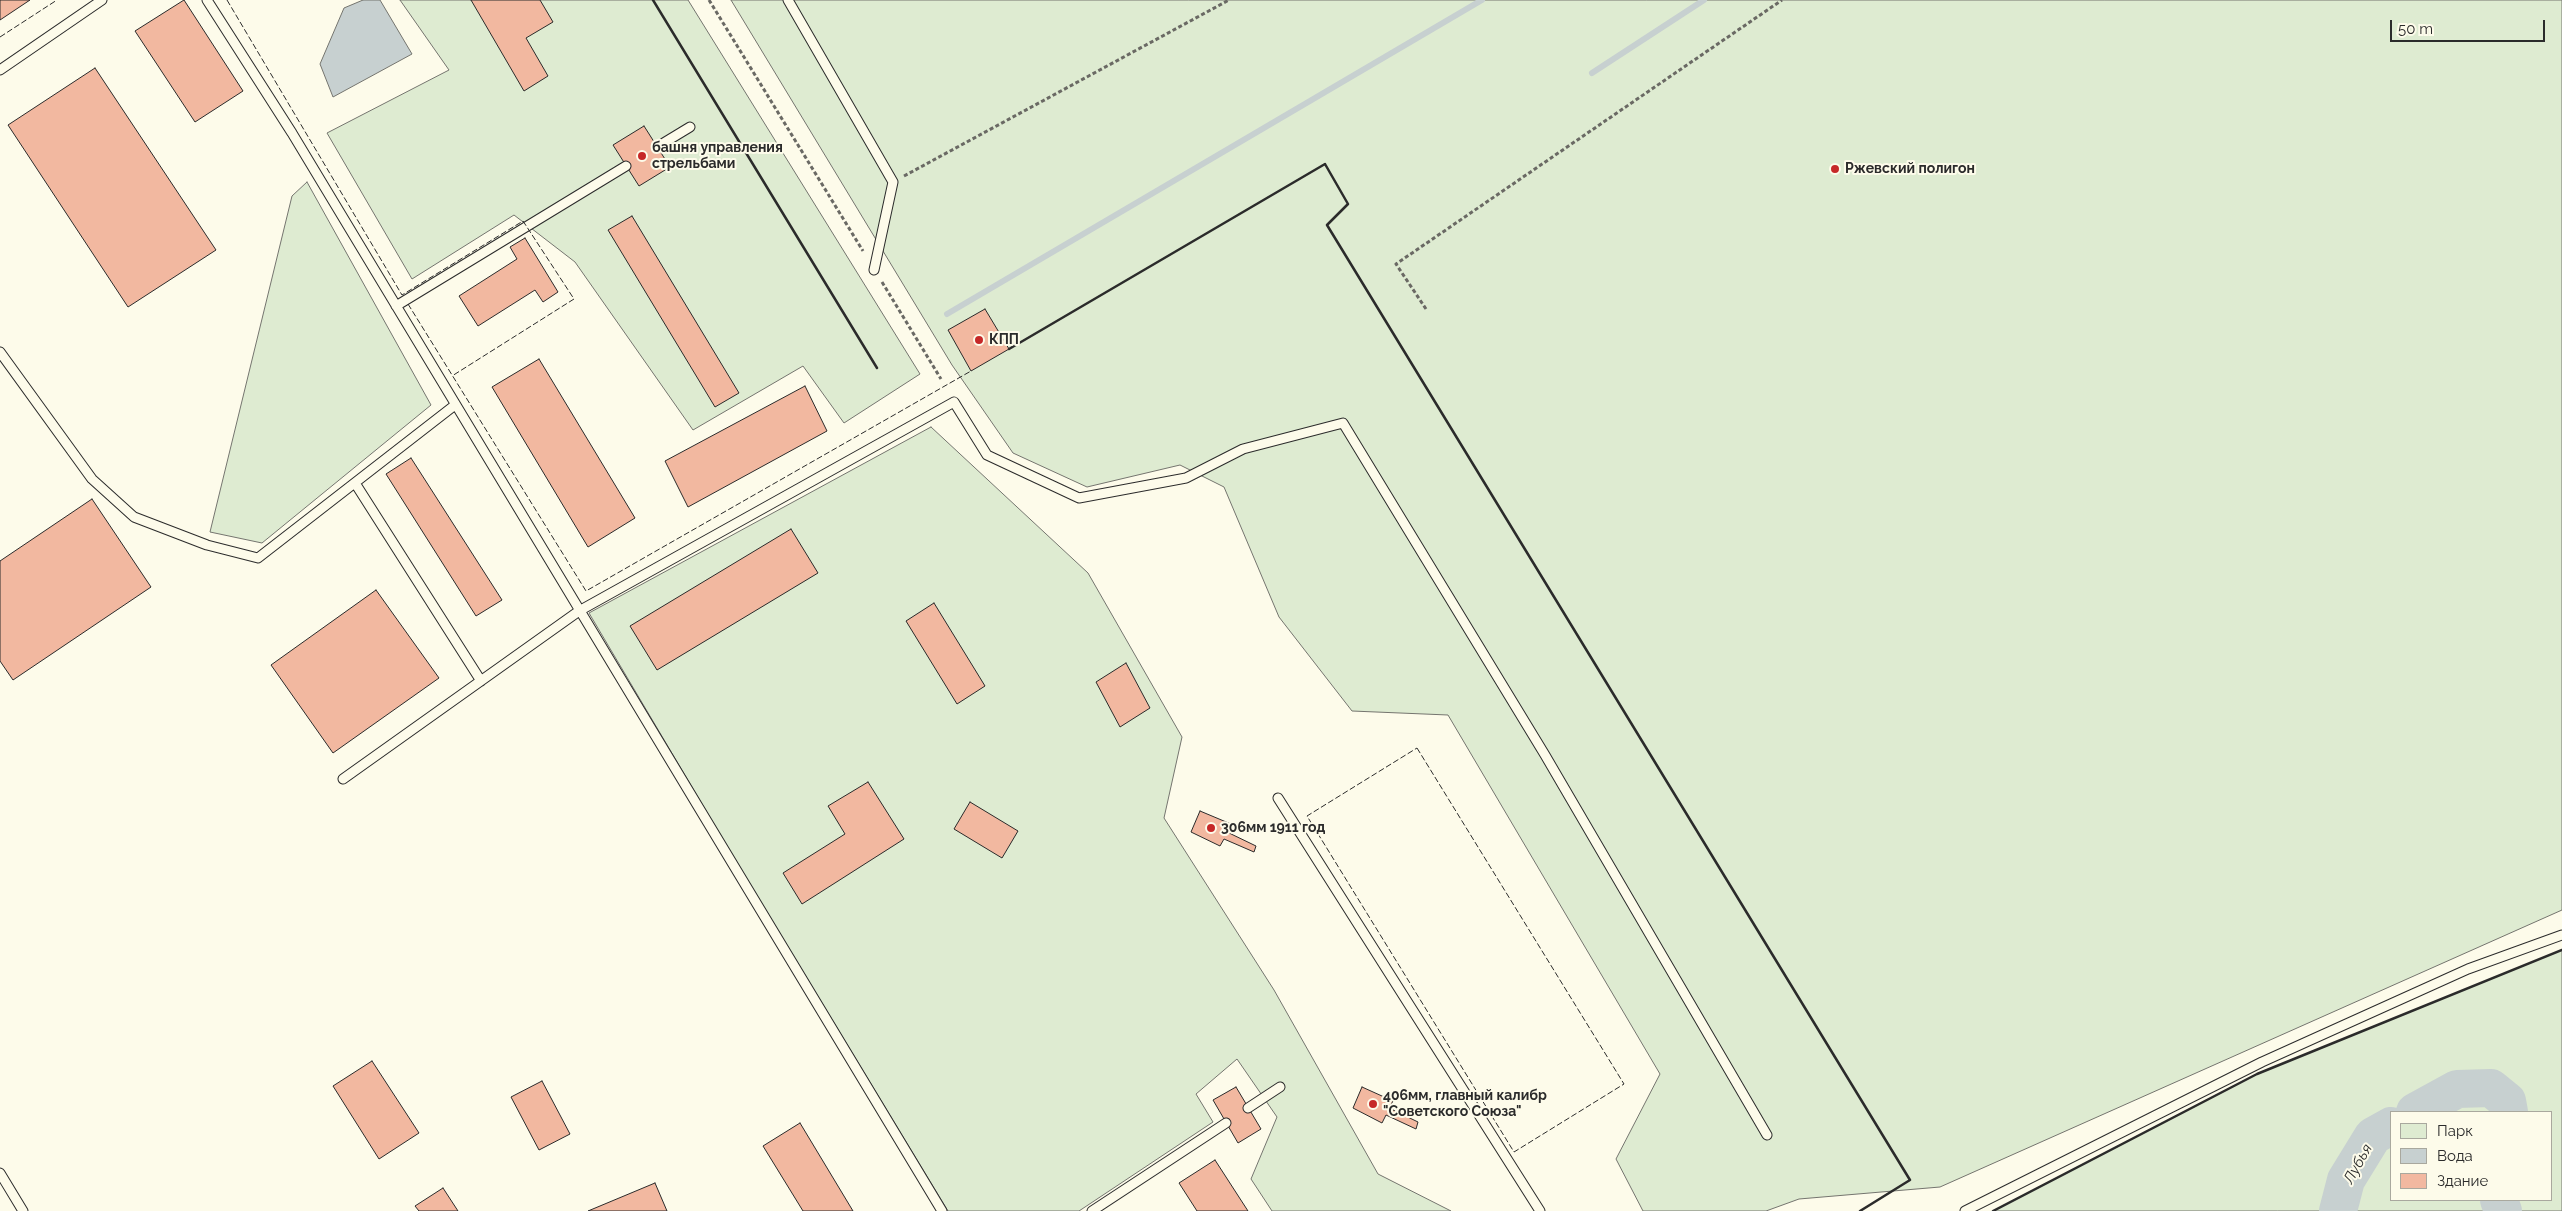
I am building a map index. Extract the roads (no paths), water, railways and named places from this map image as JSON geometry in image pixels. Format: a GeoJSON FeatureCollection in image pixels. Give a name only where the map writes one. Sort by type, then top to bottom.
{"type":"FeatureCollection","features":[{"type":"Feature","properties":{"kind":"lane"},"geometry":{"type":"LineString","coordinates":[[0,70],[102,0]]}},
{"type":"Feature","properties":{"kind":"lane"},"geometry":{"type":"LineString","coordinates":[[207,0],[292,133],[942,1211]]}},
{"type":"Feature","properties":{"kind":"lane"},"geometry":{"type":"LineString","coordinates":[[788,0],[893,182],[874,270]]}},
{"type":"Feature","properties":{"kind":"lane"},"geometry":{"type":"LineString","coordinates":[[657,147],[690,127]]}},
{"type":"Feature","properties":{"kind":"lane"},"geometry":{"type":"LineString","coordinates":[[396,306],[626,166]]}},
{"type":"Feature","properties":{"kind":"lane"},"geometry":{"type":"LineString","coordinates":[[0,352],[92,480],[134,517],[207,545],[258,558],[455,405]]}},
{"type":"Feature","properties":{"kind":"lane"},"geometry":{"type":"LineString","coordinates":[[343,779],[579,611],[954,402],[987,455],[1079,498],[1186,478],[1243,448],[1343,423],[1545,755],[1767,1135]]}},
{"type":"Feature","properties":{"kind":"lane"},"geometry":{"type":"LineString","coordinates":[[355,483],[481,681]]}},
{"type":"Feature","properties":{"kind":"lane"},"geometry":{"type":"LineString","coordinates":[[1278,798],[1540,1211]]}},
{"type":"Feature","properties":{"kind":"lane"},"geometry":{"type":"LineString","coordinates":[[1965,1211],[2262,1062],[2468,969],[2562,935]]}},
{"type":"Feature","properties":{"kind":"lane"},"geometry":{"type":"LineString","coordinates":[[1248,1108],[1280,1087]]}},
{"type":"Feature","properties":{"kind":"lane"},"geometry":{"type":"LineString","coordinates":[[1092,1211],[1226,1123]]}},
{"type":"Feature","properties":{"kind":"lane"},"geometry":{"type":"LineString","coordinates":[[0,1174],[23,1211]]}},
{"type":"Feature","properties":{"kind":"water"},"geometry":{"type":"Polygon","coordinates":[[[363,0],[380,0],[412,54],[333,97],[320,64],[344,8],[363,0]]]}},
{"type":"Feature","properties":{"kind":"waterway"},"geometry":{"type":"LineString","coordinates":[[947,314],[1482,0]]}},
{"type":"Feature","properties":{"kind":"waterway"},"geometry":{"type":"LineString","coordinates":[[1592,73],[1704,0]]}},
{"type":"Feature","properties":{"kind":"waterway","name":"Лубья"},"geometry":{"type":"LineString","coordinates":[[2417,1111],[2457,1089],[2491,1088],[2507,1101],[2509,1111]]}},
{"type":"Feature","properties":{"kind":"waterway","name":"Лубья"},"geometry":{"type":"LineString","coordinates":[[2338,1211],[2346,1180],[2373,1136],[2390,1127]]}},
{"type":"Feature","properties":{"kind":"waterway","name":"Лубья"},"geometry":{"type":"LineString","coordinates":[[2499,1201],[2503,1211]]}},
{"type":"Feature","properties":{"kind":"place","name":"башня управления стрельбами"},"geometry":{"type":"Point","coordinates":[642,156]}},
{"type":"Feature","properties":{"kind":"place","name":"Ржевский полигон"},"geometry":{"type":"Point","coordinates":[1835,169]}},
{"type":"Feature","properties":{"kind":"place","name":"КПП"},"geometry":{"type":"Point","coordinates":[979,340]}},
{"type":"Feature","properties":{"kind":"place","name":"306мм 1911 год"},"geometry":{"type":"Point","coordinates":[1211,828]}},
{"type":"Feature","properties":{"kind":"place","name":"406мм, главный калибр \"Советского Союза\""},"geometry":{"type":"Point","coordinates":[1373,1104]}}]}
